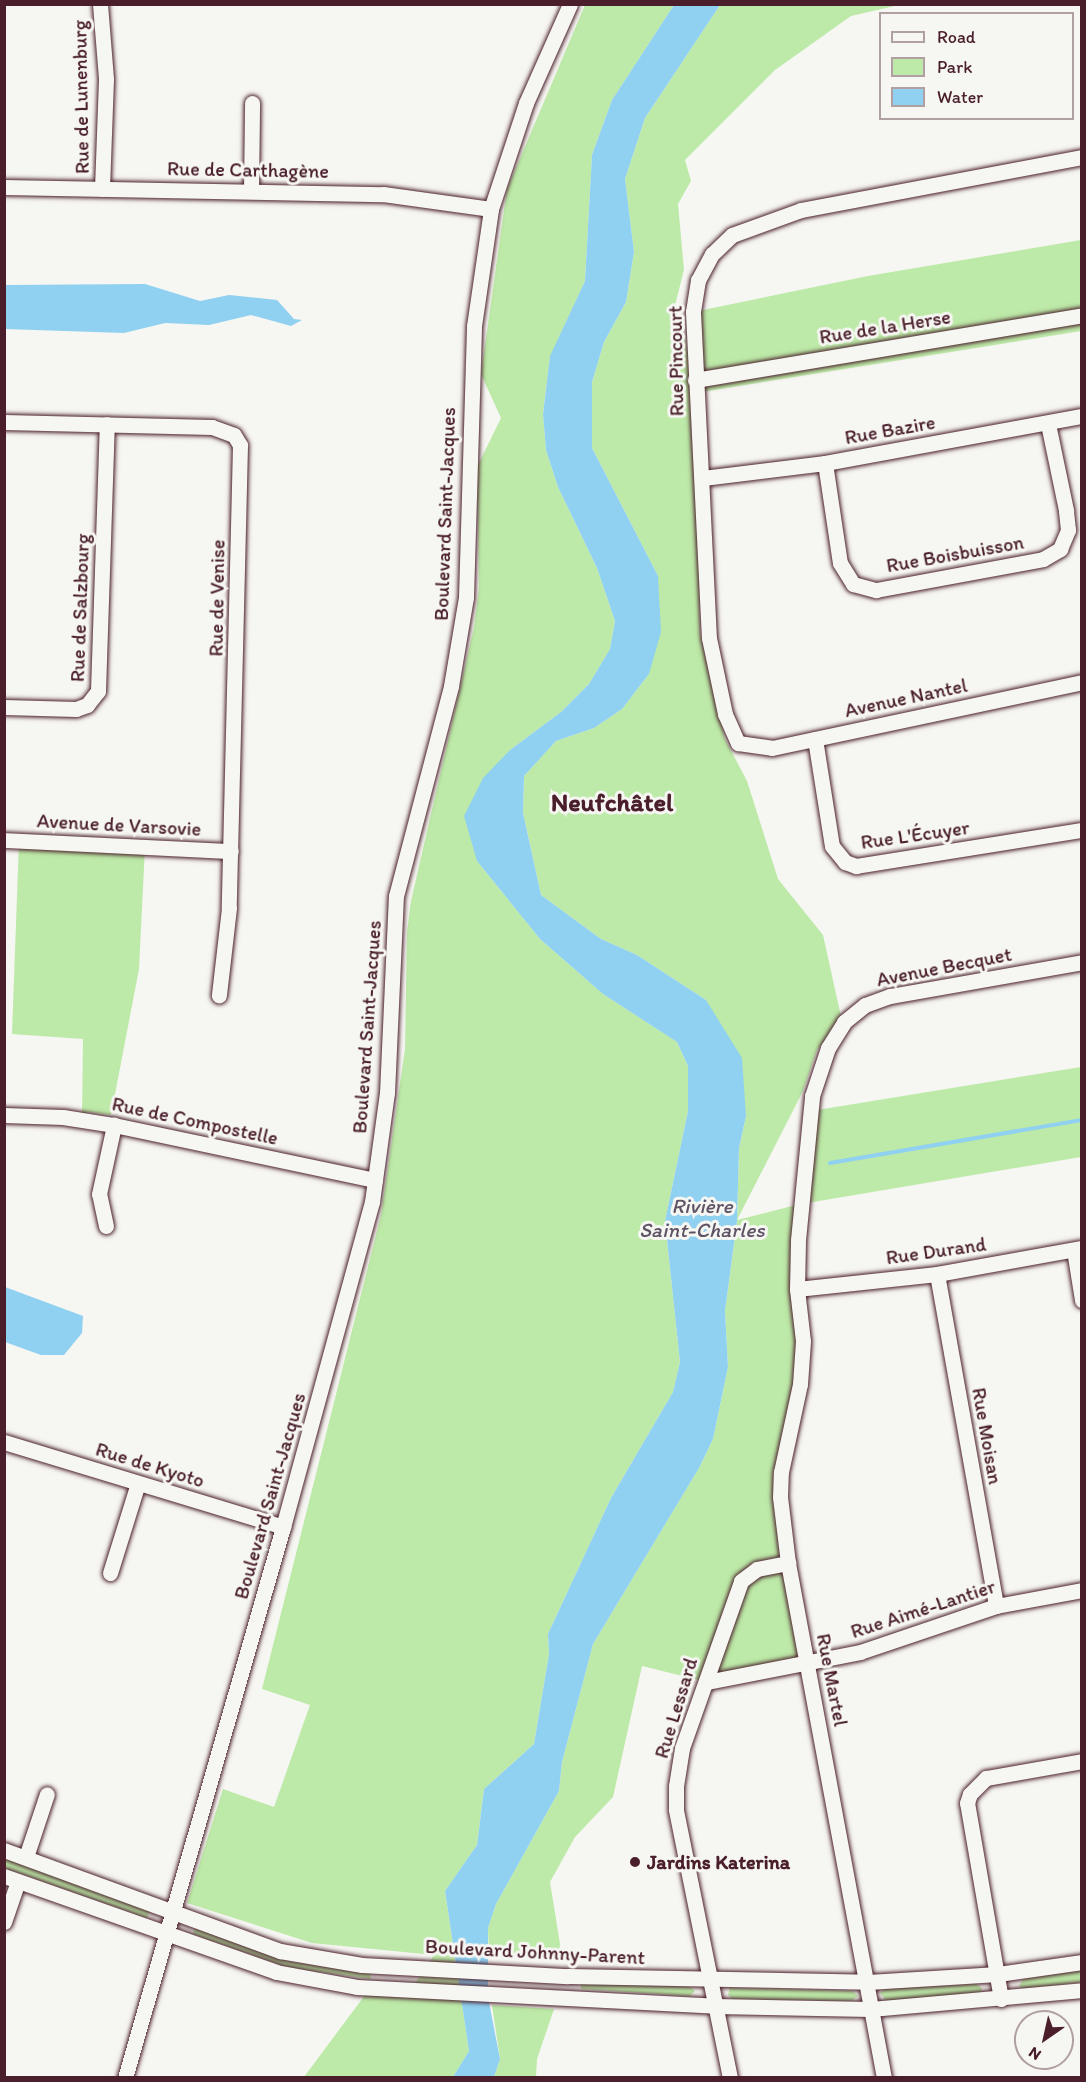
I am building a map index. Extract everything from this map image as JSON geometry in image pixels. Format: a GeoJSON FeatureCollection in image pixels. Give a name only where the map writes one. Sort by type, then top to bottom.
{"type":"FeatureCollection","features":[{"type":"Feature","properties":{"kind":"street","name":"Rue de Lunenburg"},"geometry":{"type":"LineString","coordinates":[[100,4],[106,79],[102,189]]}},
{"type":"Feature","properties":{"kind":"street","name":"Boulevard Saint-Jacques"},"geometry":{"type":"LineString","coordinates":[[124,2078],[168,1934],[284,1527],[355,1272],[375,1180],[387,1093],[396,896],[451,686],[466,597],[474,326],[491,209],[534,81],[570,4]]}},
{"type":"Feature","properties":{"kind":"street"},"geometry":{"type":"LineString","coordinates":[[250,191],[252,104]]}},
{"type":"Feature","properties":{"kind":"street","name":"Rue Pincourt"},"geometry":{"type":"LineString","coordinates":[[738,743],[725,714],[709,638],[704,478],[695,380],[693,312],[698,280],[712,254],[732,235],[801,210],[1082,157]]}},
{"type":"Feature","properties":{"kind":"street","name":"Rue de Carthagène"},"geometry":{"type":"LineString","coordinates":[[4,187],[383,194],[491,209]]}},
{"type":"Feature","properties":{"kind":"street","name":"Rue de la Herse"},"geometry":{"type":"LineString","coordinates":[[695,380],[1082,315]]}},
{"type":"Feature","properties":{"kind":"street","name":"Rue Bazire"},"geometry":{"type":"LineString","coordinates":[[704,478],[825,463],[1082,416]]}},
{"type":"Feature","properties":{"kind":"street","name":"Rue de Venise"},"geometry":{"type":"LineString","coordinates":[[4,422],[212,427],[234,435],[240,445],[231,851],[219,995]]}},
{"type":"Feature","properties":{"kind":"street","name":"Rue de Salzbourg"},"geometry":{"type":"LineString","coordinates":[[4,707],[76,710],[87,705],[98,691],[107,424]]}},
{"type":"Feature","properties":{"kind":"street","name":"Rue Boisbuisson"},"geometry":{"type":"LineString","coordinates":[[825,463],[842,569],[853,584],[876,590],[1043,559],[1060,549],[1068,530],[1048,424]]}},
{"type":"Feature","properties":{"kind":"street","name":"Avenue Nantel"},"geometry":{"type":"LineString","coordinates":[[738,743],[772,748],[1082,682]]}},
{"type":"Feature","properties":{"kind":"street","name":"Rue L'Écuyer"},"geometry":{"type":"LineString","coordinates":[[815,739],[832,846],[845,862],[856,866],[1082,830]]}},
{"type":"Feature","properties":{"kind":"street","name":"Avenue de Varsovie"},"geometry":{"type":"LineString","coordinates":[[4,840],[231,851]]}},
{"type":"Feature","properties":{"kind":"street","name":"Avenue Becquet"},"geometry":{"type":"LineString","coordinates":[[797,1289],[812,1096],[828,1048],[844,1022],[865,1005],[890,996],[1082,962]]}},
{"type":"Feature","properties":{"kind":"street","name":"Rue de Compostelle"},"geometry":{"type":"LineString","coordinates":[[4,1115],[63,1117],[114,1125],[375,1180]]}},
{"type":"Feature","properties":{"kind":"street"},"geometry":{"type":"LineString","coordinates":[[106,1226],[99,1194],[114,1125]]}},
{"type":"Feature","properties":{"kind":"street"},"geometry":{"type":"LineString","coordinates":[[1078,1249],[1082,1300]]}},
{"type":"Feature","properties":{"kind":"street","name":"Rue Durand"},"geometry":{"type":"LineString","coordinates":[[797,1289],[937,1274],[1078,1249]]}},
{"type":"Feature","properties":{"kind":"street","name":"Rue Moisan"},"geometry":{"type":"LineString","coordinates":[[937,1274],[996,1606]]}},
{"type":"Feature","properties":{"kind":"street","name":"Rue Martel"},"geometry":{"type":"LineString","coordinates":[[797,1289],[803,1341],[800,1384],[780,1480],[788,1563],[868,1982],[884,2078]]}},
{"type":"Feature","properties":{"kind":"street","name":"Rue de Kyoto"},"geometry":{"type":"LineString","coordinates":[[4,1442],[284,1527]]}},
{"type":"Feature","properties":{"kind":"street"},"geometry":{"type":"LineString","coordinates":[[110,1573],[138,1483]]}},
{"type":"Feature","properties":{"kind":"street","name":"Rue Lessard"},"geometry":{"type":"LineString","coordinates":[[730,2078],[708,1979],[676,1809],[682,1748],[741,1581],[758,1569],[788,1563]]}},
{"type":"Feature","properties":{"kind":"street","name":"Rue Aimé-Lantier"},"geometry":{"type":"LineString","coordinates":[[706,1682],[807,1665],[860,1652],[996,1606],[1082,1590]]}},
{"type":"Feature","properties":{"kind":"street"},"geometry":{"type":"LineString","coordinates":[[1001,1999],[967,1803],[970,1794],[986,1778],[1082,1761]]}},
{"type":"Feature","properties":{"kind":"street"},"geometry":{"type":"LineString","coordinates":[[26,1857],[47,1794]]}},
{"type":"Feature","properties":{"kind":"street","name":"Boulevard Johnny-Parent"},"geometry":{"type":"LineString","coordinates":[[4,1850],[280,1951],[362,1965],[568,1976],[868,1982],[998,1974],[1082,1962]]}},
{"type":"Feature","properties":{"kind":"street"},"geometry":{"type":"LineString","coordinates":[[4,1922],[11,1879],[276,1972],[357,1987],[715,2006],[872,2009],[1082,1990]]}},
{"type":"Feature","properties":{"kind":"green space"},"geometry":{"type":"Polygon","coordinates":[[[585,5],[674,5],[612,100],[592,155],[585,281],[550,357],[543,413],[546,450],[558,487],[597,568],[615,621],[610,649],[589,684],[561,712],[510,750],[477,861],[540,939],[603,994],[677,1042],[688,1066],[688,1111],[665,1221],[680,1362],[673,1392],[611,1498],[548,1634],[549,1654],[534,1744],[484,1789],[477,1845],[445,1891],[469,2051],[453,2077],[304,2077],[368,1991],[408,1994],[434,1955],[312,1943],[187,1903],[223,1789],[274,1807],[310,1705],[262,1689],[381,1215],[405,1049],[407,932],[411,901],[474,627],[479,587],[477,467],[501,418],[481,374],[507,189],[585,5]]]}},
{"type":"Feature","properties":{"kind":"green space"},"geometry":{"type":"Polygon","coordinates":[[[720,5],[899,5],[851,16],[775,70],[685,160],[691,181],[678,204],[684,270],[674,309],[683,329],[695,387],[693,312],[868,276],[1081,240],[1081,331],[696,393],[700,633],[725,739],[747,781],[778,879],[823,935],[842,1021],[817,1050],[803,1091],[737,1220],[739,1148],[746,1116],[706,1000],[637,955],[601,939],[541,895],[523,813],[524,776],[556,741],[594,728],[622,709],[649,674],[658,576],[592,448],[592,382],[604,342],[626,302],[634,252],[625,179],[645,118],[720,5]]]}},
{"type":"Feature","properties":{"kind":"green space"},"geometry":{"type":"Polygon","coordinates":[[[19,841],[145,847],[139,969],[111,1115],[88,1112],[82,1120],[83,1039],[12,1034],[19,841]]]}},
{"type":"Feature","properties":{"kind":"green space"},"geometry":{"type":"Polygon","coordinates":[[[1081,1067],[1081,1157],[801,1204],[803,1341],[781,1472],[807,1665],[707,1682],[642,1666],[613,1797],[575,1837],[550,1882],[560,1944],[558,1960],[489,1955],[488,1928],[496,1904],[559,1791],[562,1762],[593,1644],[699,1468],[713,1439],[728,1367],[725,1311],[737,1220],[800,1204],[811,1111],[1081,1067]]]}},
{"type":"Feature","properties":{"kind":"green space"},"geometry":{"type":"Polygon","coordinates":[[[4,1857],[150,1911],[147,1918],[5,1868],[4,1857]]]}},
{"type":"Feature","properties":{"kind":"green space"},"geometry":{"type":"Polygon","coordinates":[[[195,1928],[293,1962],[370,1973],[371,1979],[287,1967],[193,1934],[195,1928]]]}},
{"type":"Feature","properties":{"kind":"green space"},"geometry":{"type":"Polygon","coordinates":[[[1081,1970],[1081,1982],[1024,1989],[1019,1986],[1023,1979],[1081,1970]]]}},
{"type":"Feature","properties":{"kind":"green space"},"geometry":{"type":"Polygon","coordinates":[[[581,1983],[690,1987],[695,1991],[690,1996],[581,1989],[581,1983]]]}},
{"type":"Feature","properties":{"kind":"green space"},"geometry":{"type":"Polygon","coordinates":[[[976,1984],[982,1988],[981,1993],[886,2001],[880,1993],[885,1989],[976,1984]]]}},
{"type":"Feature","properties":{"kind":"green space"},"geometry":{"type":"Polygon","coordinates":[[[730,1988],[853,1991],[858,1996],[851,2001],[733,1999],[728,1995],[730,1988]]]}},
{"type":"Feature","properties":{"kind":"green space"},"geometry":{"type":"Polygon","coordinates":[[[492,2005],[554,2009],[537,2059],[536,2077],[494,2077],[500,2059],[492,2005]]]}},
{"type":"Feature","properties":{"kind":"water","name":"Rivière Saint-Charles"},"geometry":{"type":"Polygon","coordinates":[[[674,5],[720,5],[645,118],[625,179],[634,252],[626,302],[604,342],[592,382],[592,448],[658,576],[661,632],[649,674],[622,709],[594,728],[556,741],[524,776],[523,813],[541,895],[601,939],[637,955],[706,1000],[742,1058],[746,1116],[739,1148],[737,1221],[725,1311],[728,1367],[713,1439],[699,1468],[593,1644],[562,1762],[559,1791],[496,1904],[488,1928],[488,1997],[500,2059],[494,2077],[453,2077],[469,2051],[445,1891],[477,1845],[484,1789],[534,1744],[549,1654],[548,1634],[611,1498],[673,1392],[680,1362],[665,1221],[688,1111],[688,1066],[677,1042],[603,994],[540,939],[477,861],[464,816],[483,778],[510,750],[561,712],[589,684],[610,649],[615,621],[597,568],[558,487],[546,450],[543,414],[550,356],[585,281],[592,155],[612,100],[674,5]]]}},
{"type":"Feature","properties":{"kind":"water"},"geometry":{"type":"Polygon","coordinates":[[[145,284],[200,301],[229,295],[277,300],[294,319],[302,320],[291,326],[251,315],[209,325],[165,323],[124,333],[5,329],[5,285],[145,284]]]}},
{"type":"Feature","properties":{"kind":"water"},"geometry":{"type":"Polygon","coordinates":[[[5,1287],[83,1316],[82,1333],[64,1355],[41,1355],[5,1342],[5,1287]]]}},
{"type":"Feature","properties":{"kind":"waterway"},"geometry":{"type":"LineString","coordinates":[[830,1163],[1082,1120]]}},
{"type":"Feature","properties":{"kind":"place","name":"Jardins Katerina"},"geometry":{"type":"Point","coordinates":[635,1862]}},
{"type":"Feature","properties":{"kind":"district","name":"Neufchâtel"},"geometry":{"type":"Point","coordinates":[612,803]}}]}
